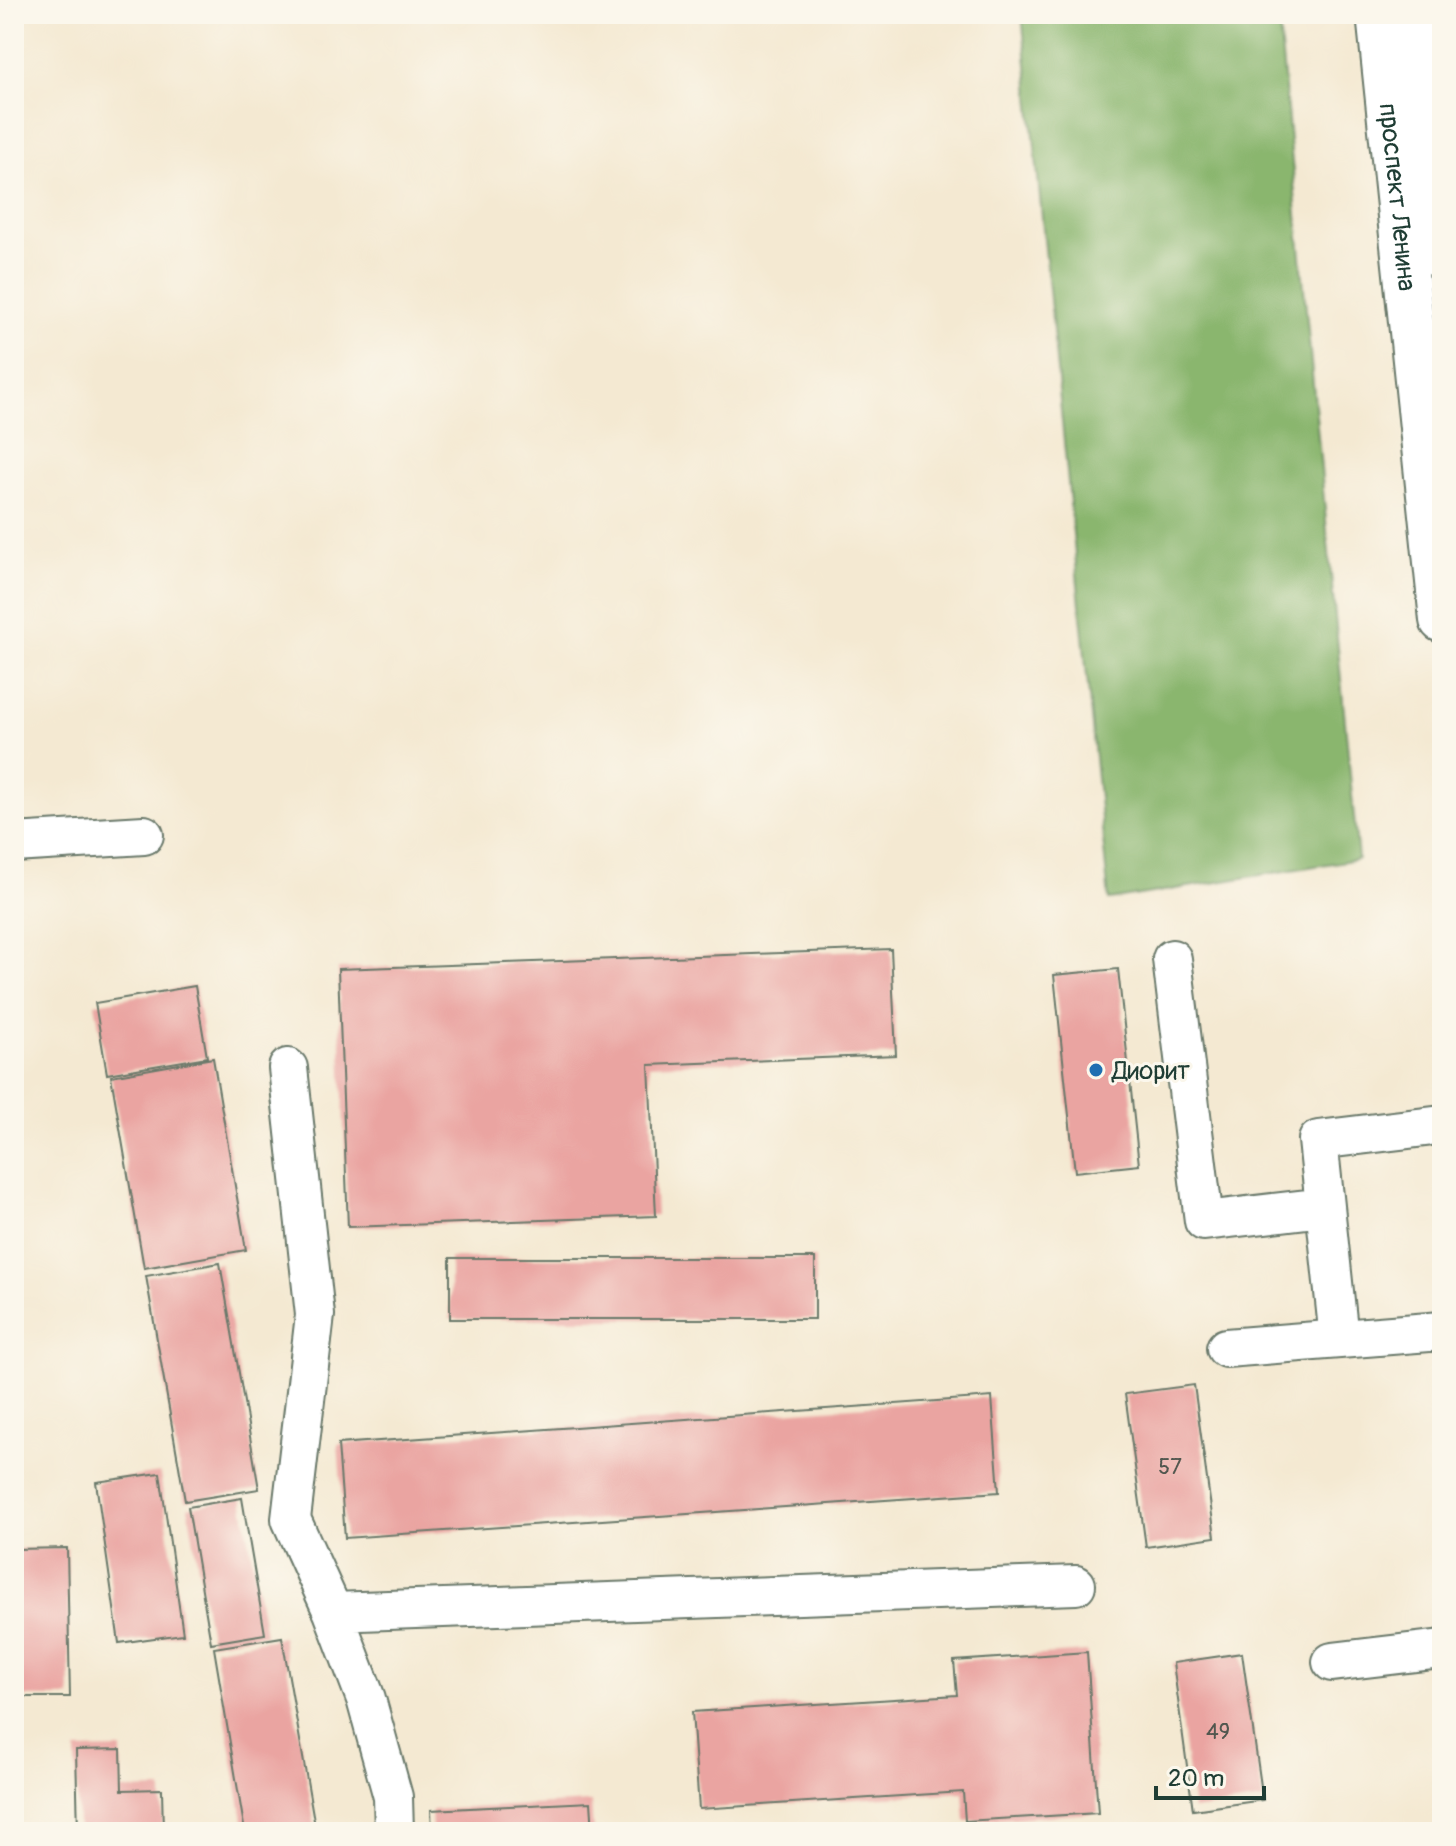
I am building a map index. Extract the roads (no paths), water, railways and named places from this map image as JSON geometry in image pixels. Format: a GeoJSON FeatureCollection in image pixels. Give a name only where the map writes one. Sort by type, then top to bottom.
{"type":"FeatureCollection","features":[{"type":"Feature","properties":{"kind":"main road","name":"проспект Ленина"},"geometry":{"type":"LineString","coordinates":[[1379,14],[1442,620]]}},
{"type":"Feature","properties":{"kind":"main road","name":"проспект Ленина"},"geometry":{"type":"LineString","coordinates":[[1416,14],[1442,257]]}},
{"type":"Feature","properties":{"kind":"lane"},"geometry":{"type":"LineString","coordinates":[[14,843],[144,835]]}},
{"type":"Feature","properties":{"kind":"lane"},"geometry":{"type":"LineString","coordinates":[[1172,959],[1204,1221],[1324,1207]]}},
{"type":"Feature","properties":{"kind":"lane"},"geometry":{"type":"LineString","coordinates":[[288,1068],[315,1315],[291,1519],[333,1612],[366,1699],[393,1797],[394,1832]]}},
{"type":"Feature","properties":{"kind":"lane"},"geometry":{"type":"LineString","coordinates":[[1339,1339],[1318,1140],[1442,1125]]}},
{"type":"Feature","properties":{"kind":"lane"},"geometry":{"type":"LineString","coordinates":[[1226,1348],[1442,1331]]}},
{"type":"Feature","properties":{"kind":"lane"},"geometry":{"type":"LineString","coordinates":[[333,1612],[1076,1585]]}},
{"type":"Feature","properties":{"kind":"lane"},"geometry":{"type":"LineString","coordinates":[[1332,1662],[1442,1649]]}},
{"type":"Feature","properties":{"kind":"place","name":"Диорит"},"geometry":{"type":"Point","coordinates":[1096,1070]}}]}
